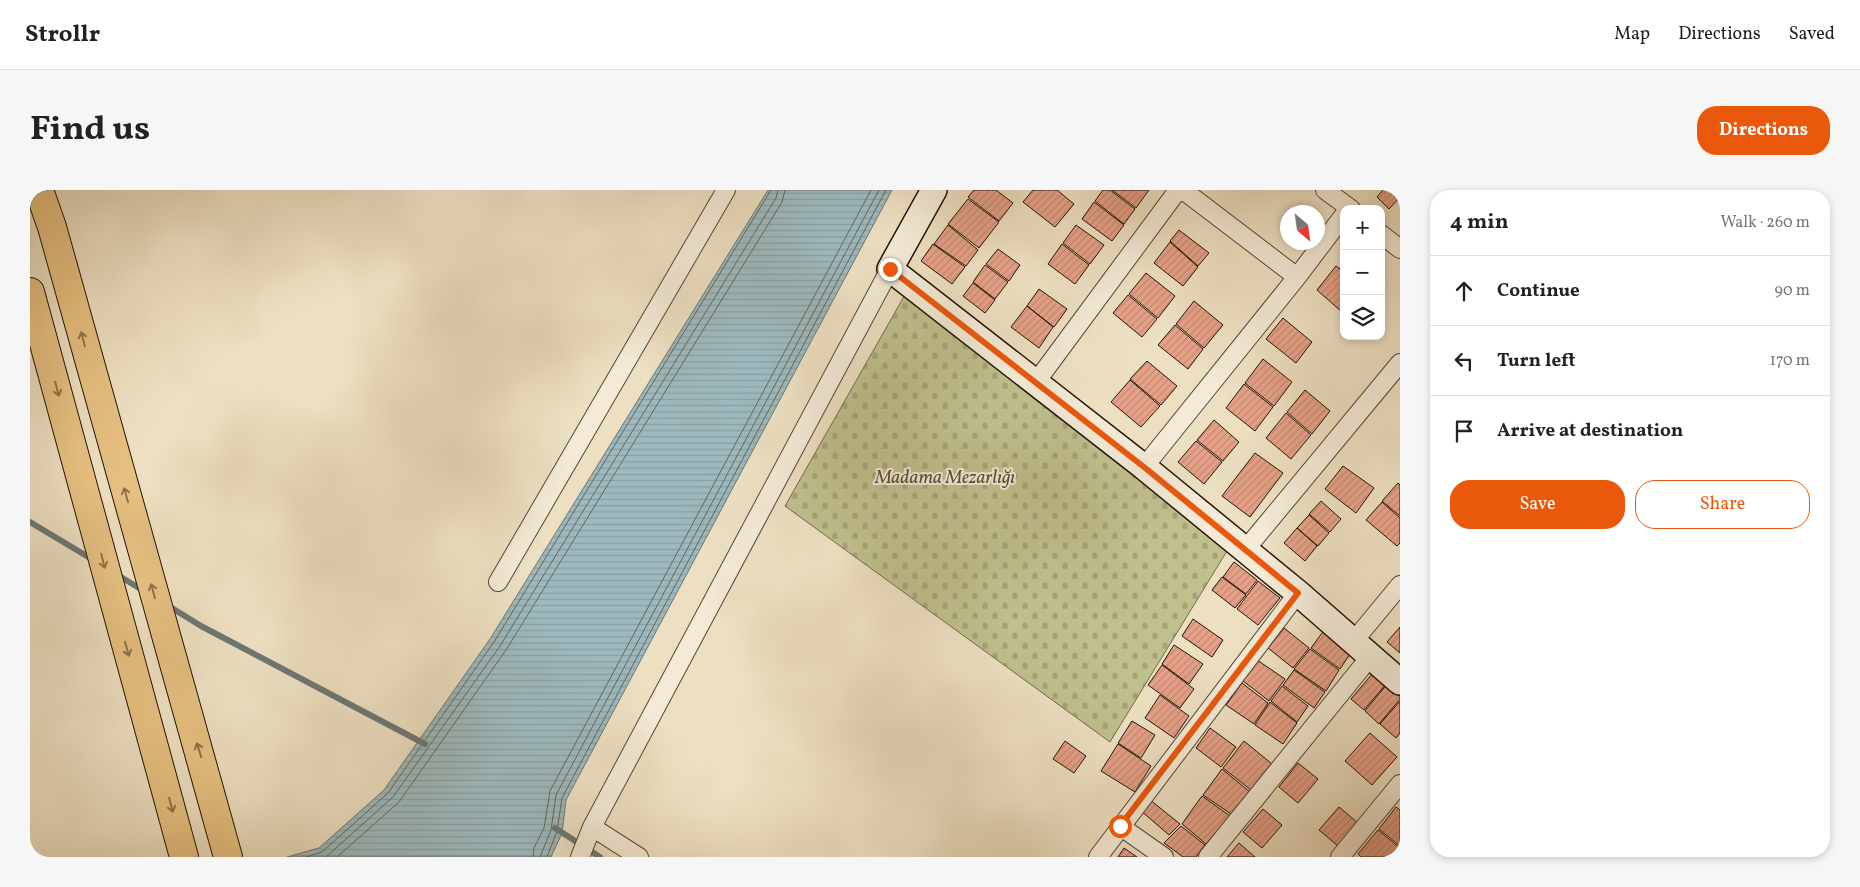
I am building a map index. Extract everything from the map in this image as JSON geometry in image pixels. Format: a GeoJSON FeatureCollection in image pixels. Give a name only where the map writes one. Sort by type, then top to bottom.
{"type":"FeatureCollection","features":[{"type":"Feature","properties":{"kind":"main road"},"geometry":{"type":"LineString","coordinates":[[39,190],[52,227],[227,852]]}},
{"type":"Feature","properties":{"kind":"main road"},"geometry":{"type":"LineString","coordinates":[[934,190],[890,269],[1144,467],[1298,593],[1400,682]]}},
{"type":"Feature","properties":{"kind":"main road"},"geometry":{"type":"LineString","coordinates":[[30,292],[184,855]]}},
{"type":"Feature","properties":{"kind":"street"},"geometry":{"type":"LineString","coordinates":[[498,582],[726,190]]}},
{"type":"Feature","properties":{"kind":"street"},"geometry":{"type":"LineString","coordinates":[[1036,382],[1178,190]]}},
{"type":"Feature","properties":{"kind":"street"},"geometry":{"type":"LineString","coordinates":[[1183,190],[1297,277]]}},
{"type":"Feature","properties":{"kind":"street"},"geometry":{"type":"LineString","coordinates":[[1325,190],[1342,205]]}},
{"type":"Feature","properties":{"kind":"street"},"geometry":{"type":"LineString","coordinates":[[1144,467],[1297,277],[1340,221]]}},
{"type":"Feature","properties":{"kind":"street"},"geometry":{"type":"LineString","coordinates":[[1385,237],[1400,249]]}},
{"type":"Feature","properties":{"kind":"street"},"geometry":{"type":"LineString","coordinates":[[582,851],[592,827],[890,269]]}},
{"type":"Feature","properties":{"kind":"street"},"geometry":{"type":"LineString","coordinates":[[1245,550],[1400,363]]}},
{"type":"Feature","properties":{"kind":"street"},"geometry":{"type":"LineString","coordinates":[[1208,857],[1362,649],[1400,585]]}},
{"type":"Feature","properties":{"kind":"street"},"geometry":{"type":"LineString","coordinates":[[1098,857],[1298,593]]}},
{"type":"Feature","properties":{"kind":"street"},"geometry":{"type":"LineString","coordinates":[[1340,857],[1400,784]]}},
{"type":"Feature","properties":{"kind":"street"},"geometry":{"type":"LineString","coordinates":[[1120,826],[1164,857]]}},
{"type":"Feature","properties":{"kind":"street"},"geometry":{"type":"LineString","coordinates":[[592,827],[639,857]]}},
{"type":"Feature","properties":{"kind":"green space","name":"Madama Mezarlığı"},"geometry":{"type":"Polygon","coordinates":[[[906,293],[1227,551],[1110,742],[785,506],[906,293]]]}},
{"type":"Feature","properties":{"kind":"water"},"geometry":{"type":"Polygon","coordinates":[[[768,190],[892,190],[566,800],[562,833],[551,857],[287,857],[319,848],[384,790],[490,639],[768,190]]]}},
{"type":"Feature","properties":{"kind":"building"},"geometry":{"type":"Polygon","coordinates":[[[974,190],[996,190],[1013,203],[999,221],[968,197],[974,190]]]}},
{"type":"Feature","properties":{"kind":"building"},"geometry":{"type":"Polygon","coordinates":[[[1033,190],[1057,190],[1074,204],[1055,227],[1023,202],[1033,190]]]}},
{"type":"Feature","properties":{"kind":"building"},"geometry":{"type":"Polygon","coordinates":[[[1103,190],[1110,190],[1135,209],[1124,224],[1095,201],[1103,190]]]}},
{"type":"Feature","properties":{"kind":"building"},"geometry":{"type":"Polygon","coordinates":[[[1112,190],[1149,190],[1136,208],[1112,190]]]}},
{"type":"Feature","properties":{"kind":"building"},"geometry":{"type":"Polygon","coordinates":[[[1383,190],[1400,190],[1400,197],[1389,209],[1377,197],[1383,190]]]}},
{"type":"Feature","properties":{"kind":"building"},"geometry":{"type":"Polygon","coordinates":[[[968,199],[999,222],[979,248],[948,224],[968,199]]]}},
{"type":"Feature","properties":{"kind":"building"},"geometry":{"type":"Polygon","coordinates":[[[1094,202],[1124,225],[1112,241],[1082,219],[1094,202]]]}},
{"type":"Feature","properties":{"kind":"building"},"geometry":{"type":"Polygon","coordinates":[[[948,225],[978,250],[966,266],[934,244],[948,225]]]}},
{"type":"Feature","properties":{"kind":"building"},"geometry":{"type":"Polygon","coordinates":[[[1076,225],[1104,245],[1090,264],[1063,243],[1076,225]]]}},
{"type":"Feature","properties":{"kind":"building"},"geometry":{"type":"Polygon","coordinates":[[[1179,230],[1209,253],[1198,266],[1170,241],[1179,230]]]}},
{"type":"Feature","properties":{"kind":"building"},"geometry":{"type":"Polygon","coordinates":[[[1170,242],[1198,267],[1183,286],[1154,263],[1170,242]]]}},
{"type":"Feature","properties":{"kind":"building"},"geometry":{"type":"Polygon","coordinates":[[[933,244],[965,267],[952,284],[921,261],[933,244]]]}},
{"type":"Feature","properties":{"kind":"building"},"geometry":{"type":"Polygon","coordinates":[[[1062,244],[1089,265],[1075,284],[1048,264],[1062,244]]]}},
{"type":"Feature","properties":{"kind":"building"},"geometry":{"type":"Polygon","coordinates":[[[998,249],[1020,265],[1009,281],[986,264],[998,249]]]}},
{"type":"Feature","properties":{"kind":"building"},"geometry":{"type":"Polygon","coordinates":[[[985,265],[1008,282],[995,299],[973,282],[985,265]]]}},
{"type":"Feature","properties":{"kind":"building"},"geometry":{"type":"Polygon","coordinates":[[[1336,266],[1340,269],[1340,310],[1317,290],[1336,266]]]}},
{"type":"Feature","properties":{"kind":"building"},"geometry":{"type":"Polygon","coordinates":[[[1146,273],[1175,296],[1158,318],[1129,294],[1146,273]]]}},
{"type":"Feature","properties":{"kind":"building"},"geometry":{"type":"Polygon","coordinates":[[[973,283],[995,300],[985,313],[963,296],[973,283]]]}},
{"type":"Feature","properties":{"kind":"building"},"geometry":{"type":"Polygon","coordinates":[[[1039,289],[1067,309],[1054,327],[1027,306],[1039,289]]]}},
{"type":"Feature","properties":{"kind":"building"},"geometry":{"type":"Polygon","coordinates":[[[1128,295],[1157,319],[1142,337],[1113,313],[1128,295]]]}},
{"type":"Feature","properties":{"kind":"building"},"geometry":{"type":"Polygon","coordinates":[[[1194,301],[1223,325],[1204,348],[1176,324],[1194,301]]]}},
{"type":"Feature","properties":{"kind":"building"},"geometry":{"type":"Polygon","coordinates":[[[1027,306],[1053,327],[1039,348],[1011,327],[1027,306]]]}},
{"type":"Feature","properties":{"kind":"building"},"geometry":{"type":"Polygon","coordinates":[[[1283,318],[1312,342],[1296,363],[1266,339],[1283,318]]]}},
{"type":"Feature","properties":{"kind":"building"},"geometry":{"type":"Polygon","coordinates":[[[1175,325],[1203,349],[1188,369],[1158,345],[1175,325]]]}},
{"type":"Feature","properties":{"kind":"building"},"geometry":{"type":"Polygon","coordinates":[[[1263,359],[1292,382],[1274,406],[1245,383],[1263,359]]]}},
{"type":"Feature","properties":{"kind":"building"},"geometry":{"type":"Polygon","coordinates":[[[1147,361],[1177,386],[1161,405],[1130,379],[1147,361]]]}},
{"type":"Feature","properties":{"kind":"building"},"geometry":{"type":"Polygon","coordinates":[[[1130,380],[1160,406],[1141,427],[1111,402],[1130,380]]]}},
{"type":"Feature","properties":{"kind":"building"},"geometry":{"type":"Polygon","coordinates":[[[1244,384],[1273,407],[1255,431],[1226,408],[1244,384]]]}},
{"type":"Feature","properties":{"kind":"building"},"geometry":{"type":"Polygon","coordinates":[[[1305,390],[1330,411],[1312,434],[1287,412],[1305,390]]]}},
{"type":"Feature","properties":{"kind":"building"},"geometry":{"type":"Polygon","coordinates":[[[1286,413],[1311,435],[1291,459],[1266,438],[1286,413]]]}},
{"type":"Feature","properties":{"kind":"building"},"geometry":{"type":"Polygon","coordinates":[[[1214,420],[1239,442],[1223,461],[1197,440],[1214,420]]]}},
{"type":"Feature","properties":{"kind":"building"},"geometry":{"type":"Polygon","coordinates":[[[1196,441],[1222,462],[1204,484],[1178,462],[1196,441]]]}},
{"type":"Feature","properties":{"kind":"building"},"geometry":{"type":"Polygon","coordinates":[[[1255,453],[1283,473],[1250,517],[1222,496],[1255,453]]]}},
{"type":"Feature","properties":{"kind":"building"},"geometry":{"type":"Polygon","coordinates":[[[1343,466],[1374,488],[1356,513],[1325,489],[1343,466]]]}},
{"type":"Feature","properties":{"kind":"building"},"geometry":{"type":"Polygon","coordinates":[[[1398,483],[1400,485],[1400,516],[1382,501],[1398,483]]]}},
{"type":"Feature","properties":{"kind":"building"},"geometry":{"type":"Polygon","coordinates":[[[1321,501],[1341,519],[1330,532],[1309,514],[1321,501]]]}},
{"type":"Feature","properties":{"kind":"building"},"geometry":{"type":"Polygon","coordinates":[[[1382,502],[1400,518],[1400,543],[1397,546],[1366,520],[1382,502]]]}},
{"type":"Feature","properties":{"kind":"building"},"geometry":{"type":"Polygon","coordinates":[[[1309,515],[1329,533],[1318,546],[1297,528],[1309,515]]]}},
{"type":"Feature","properties":{"kind":"building"},"geometry":{"type":"Polygon","coordinates":[[[1297,528],[1317,546],[1305,561],[1284,543],[1297,528]]]}},
{"type":"Feature","properties":{"kind":"building"},"geometry":{"type":"Polygon","coordinates":[[[1234,562],[1257,580],[1246,594],[1223,577],[1234,562]]]}},
{"type":"Feature","properties":{"kind":"building"},"geometry":{"type":"Polygon","coordinates":[[[1222,577],[1246,595],[1235,608],[1212,590],[1222,577]]]}},
{"type":"Feature","properties":{"kind":"building"},"geometry":{"type":"Polygon","coordinates":[[[1258,581],[1280,598],[1258,625],[1237,609],[1258,581]]]}},
{"type":"Feature","properties":{"kind":"building"},"geometry":{"type":"Polygon","coordinates":[[[1193,619],[1223,640],[1212,657],[1182,636],[1193,619]]]}},
{"type":"Feature","properties":{"kind":"building"},"geometry":{"type":"Polygon","coordinates":[[[1400,627],[1400,653],[1387,642],[1400,627]]]}},
{"type":"Feature","properties":{"kind":"building"},"geometry":{"type":"Polygon","coordinates":[[[1284,628],[1309,648],[1293,668],[1268,648],[1284,628]]]}},
{"type":"Feature","properties":{"kind":"building"},"geometry":{"type":"Polygon","coordinates":[[[1325,629],[1354,648],[1340,669],[1311,648],[1325,629]]]}},
{"type":"Feature","properties":{"kind":"building"},"geometry":{"type":"Polygon","coordinates":[[[1174,645],[1203,664],[1189,684],[1162,664],[1174,645]]]}},
{"type":"Feature","properties":{"kind":"building"},"geometry":{"type":"Polygon","coordinates":[[[1310,649],[1339,670],[1326,691],[1294,669],[1310,649]]]}},
{"type":"Feature","properties":{"kind":"building"},"geometry":{"type":"Polygon","coordinates":[[[1257,660],[1285,679],[1269,701],[1243,681],[1257,660]]]}},
{"type":"Feature","properties":{"kind":"building"},"geometry":{"type":"Polygon","coordinates":[[[1162,665],[1194,689],[1180,708],[1148,685],[1162,665]]]}},
{"type":"Feature","properties":{"kind":"building"},"geometry":{"type":"Polygon","coordinates":[[[1294,670],[1325,692],[1314,708],[1283,685],[1294,670]]]}},
{"type":"Feature","properties":{"kind":"building"},"geometry":{"type":"Polygon","coordinates":[[[1373,673],[1386,684],[1364,710],[1351,699],[1373,673]]]}},
{"type":"Feature","properties":{"kind":"building"},"geometry":{"type":"Polygon","coordinates":[[[1242,683],[1268,703],[1254,724],[1226,705],[1242,683]]]}},
{"type":"Feature","properties":{"kind":"building"},"geometry":{"type":"Polygon","coordinates":[[[1387,684],[1400,696],[1400,699],[1379,724],[1365,711],[1387,684]]]}},
{"type":"Feature","properties":{"kind":"building"},"geometry":{"type":"Polygon","coordinates":[[[1282,686],[1308,706],[1297,722],[1271,701],[1282,686]]]}},
{"type":"Feature","properties":{"kind":"building"},"geometry":{"type":"Polygon","coordinates":[[[1160,695],[1189,716],[1174,738],[1145,718],[1160,695]]]}},
{"type":"Feature","properties":{"kind":"building"},"geometry":{"type":"Polygon","coordinates":[[[1400,701],[1400,733],[1396,738],[1380,724],[1400,701]]]}},
{"type":"Feature","properties":{"kind":"building"},"geometry":{"type":"Polygon","coordinates":[[[1270,702],[1297,723],[1283,744],[1255,725],[1270,702]]]}},
{"type":"Feature","properties":{"kind":"building"},"geometry":{"type":"Polygon","coordinates":[[[1132,721],[1155,735],[1141,758],[1118,743],[1132,721]]]}},
{"type":"Feature","properties":{"kind":"building"},"geometry":{"type":"Polygon","coordinates":[[[1210,728],[1236,747],[1221,767],[1196,748],[1210,728]]]}},
{"type":"Feature","properties":{"kind":"building"},"geometry":{"type":"Polygon","coordinates":[[[1370,733],[1397,757],[1372,785],[1345,761],[1370,733]]]}},
{"type":"Feature","properties":{"kind":"building"},"geometry":{"type":"Polygon","coordinates":[[[1065,741],[1086,756],[1074,773],[1053,759],[1065,741]]]}},
{"type":"Feature","properties":{"kind":"building"},"geometry":{"type":"Polygon","coordinates":[[[1244,741],[1272,764],[1251,790],[1223,768],[1244,741]]]}},
{"type":"Feature","properties":{"kind":"building"},"geometry":{"type":"Polygon","coordinates":[[[1118,744],[1151,766],[1135,792],[1101,771],[1118,744]]]}},
{"type":"Feature","properties":{"kind":"building"},"geometry":{"type":"Polygon","coordinates":[[[1298,763],[1318,779],[1298,803],[1279,787],[1298,763]]]}},
{"type":"Feature","properties":{"kind":"building"},"geometry":{"type":"Polygon","coordinates":[[[1222,769],[1250,792],[1231,814],[1203,795],[1222,769]]]}},
{"type":"Feature","properties":{"kind":"building"},"geometry":{"type":"Polygon","coordinates":[[[1202,796],[1230,816],[1206,844],[1182,824],[1202,796]]]}},
{"type":"Feature","properties":{"kind":"building"},"geometry":{"type":"Polygon","coordinates":[[[1149,799],[1180,824],[1169,835],[1140,810],[1149,799]]]}},
{"type":"Feature","properties":{"kind":"building"},"geometry":{"type":"Polygon","coordinates":[[[1339,807],[1358,823],[1338,846],[1319,830],[1339,807]]]}},
{"type":"Feature","properties":{"kind":"building"},"geometry":{"type":"Polygon","coordinates":[[[1396,807],[1400,810],[1400,846],[1379,829],[1396,807]]]}},
{"type":"Feature","properties":{"kind":"building"},"geometry":{"type":"Polygon","coordinates":[[[1263,809],[1282,825],[1262,848],[1243,832],[1263,809]]]}},
{"type":"Feature","properties":{"kind":"building"},"geometry":{"type":"Polygon","coordinates":[[[1181,826],[1205,845],[1196,857],[1183,857],[1164,843],[1181,826]]]}},
{"type":"Feature","properties":{"kind":"building"},"geometry":{"type":"Polygon","coordinates":[[[1378,830],[1400,848],[1400,857],[1361,857],[1358,854],[1378,830]]]}},
{"type":"Feature","properties":{"kind":"building"},"geometry":{"type":"Polygon","coordinates":[[[1239,843],[1255,857],[1227,857],[1239,843]]]}},
{"type":"Feature","properties":{"kind":"building"},"geometry":{"type":"Polygon","coordinates":[[[1124,848],[1137,857],[1118,857],[1124,848]]]}},
{"type":"Feature","properties":{"kind":"waterway"},"geometry":{"type":"LineString","coordinates":[[30,522],[95,561]]}},
{"type":"Feature","properties":{"kind":"waterway"},"geometry":{"type":"LineString","coordinates":[[116,574],[144,591]]}},
{"type":"Feature","properties":{"kind":"waterway"},"geometry":{"type":"LineString","coordinates":[[167,605],[201,626],[425,744]]}},
{"type":"Feature","properties":{"kind":"waterway"},"geometry":{"type":"LineString","coordinates":[[555,828],[600,857]]}},
{"type":"Feature","properties":{"kind":"route"},"geometry":{"type":"LineString","coordinates":[[890,269],[1144,467],[1298,593],[1120,826]]}}]}
